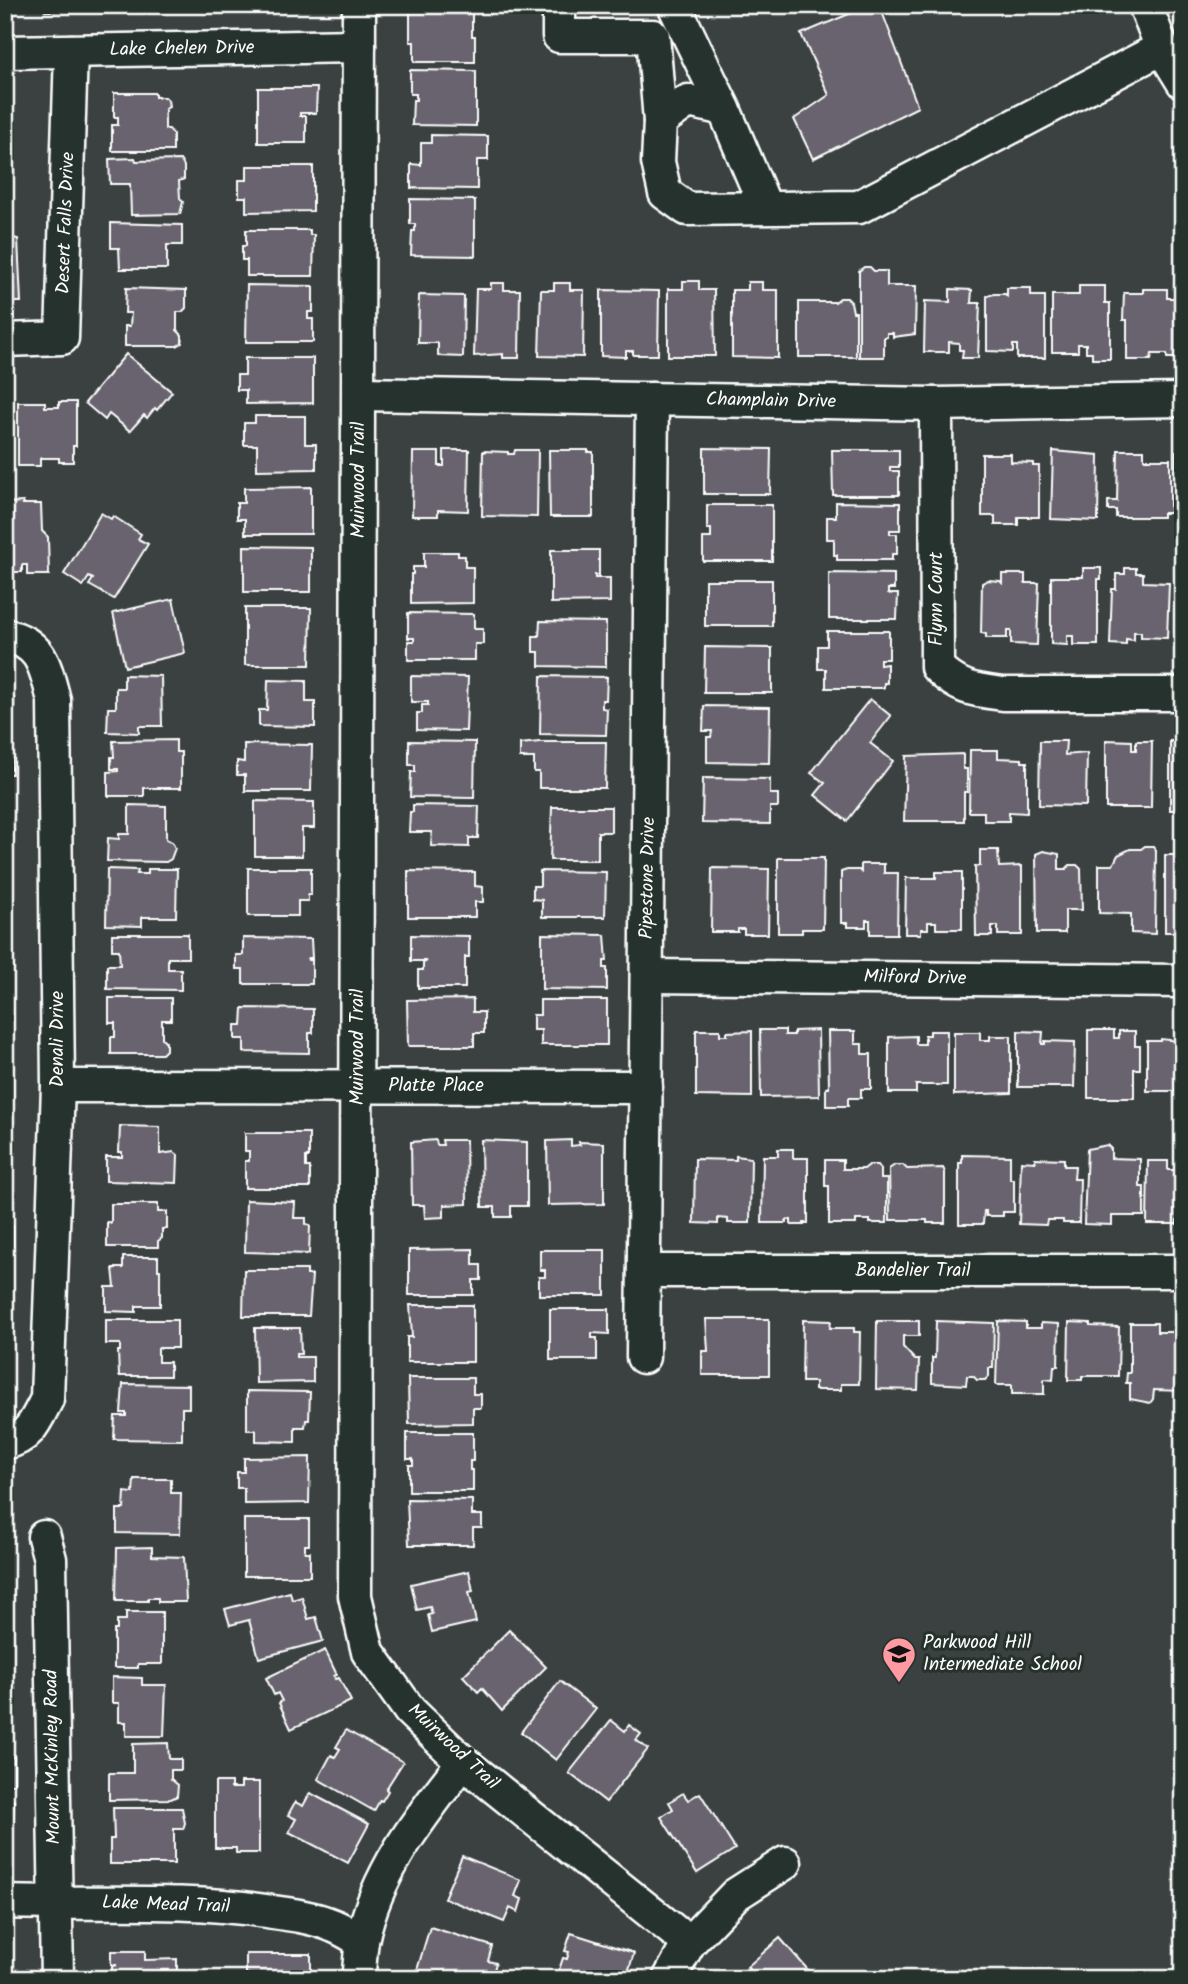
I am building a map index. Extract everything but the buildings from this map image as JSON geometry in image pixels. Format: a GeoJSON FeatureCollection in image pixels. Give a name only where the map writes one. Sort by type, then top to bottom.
{"type":"FeatureCollection","features":[{"type":"Feature","properties":{"kind":"street","name":"Muirwood Trail"},"geometry":{"type":"LineString","coordinates":[[359,5],[355,1596],[368,1652],[410,1711],[463,1762],[689,1943]]}},
{"type":"Feature","properties":{"kind":"street"},"geometry":{"type":"LineString","coordinates":[[559,5],[559,36],[653,36],[660,121],[658,162],[665,193],[687,209],[859,207],[1162,48]]}},
{"type":"Feature","properties":{"kind":"street"},"geometry":{"type":"LineString","coordinates":[[674,5],[724,109],[766,208]]}},
{"type":"Feature","properties":{"kind":"street"},"geometry":{"type":"LineString","coordinates":[[1145,5],[1162,48],[1183,82]]}},
{"type":"Feature","properties":{"kind":"street","name":"Lake Chelen Drive"},"geometry":{"type":"LineString","coordinates":[[5,52],[359,46]]}},
{"type":"Feature","properties":{"kind":"street","name":"Desert Falls Drive"},"geometry":{"type":"LineString","coordinates":[[5,340],[62,338],[71,51]]}},
{"type":"Feature","properties":{"kind":"street"},"geometry":{"type":"LineString","coordinates":[[660,121],[688,101],[724,109]]}},
{"type":"Feature","properties":{"kind":"street","name":"Champlain Drive"},"geometry":{"type":"LineString","coordinates":[[359,394],[936,404],[1183,400]]}},
{"type":"Feature","properties":{"kind":"street","name":"Pipestone Drive"},"geometry":{"type":"LineString","coordinates":[[643,1357],[652,399]]}},
{"type":"Feature","properties":{"kind":"street","name":"Flynn Court"},"geometry":{"type":"LineString","coordinates":[[936,404],[937,667],[952,682],[976,690],[1003,694],[1183,694]]}},
{"type":"Feature","properties":{"kind":"street","name":"Denali Drive"},"geometry":{"type":"LineString","coordinates":[[5,635],[24,640],[39,656],[54,700],[58,1086],[50,1374],[47,1399],[35,1422],[20,1440],[5,1443]]}},
{"type":"Feature","properties":{"kind":"street","name":"Milford Drive"},"geometry":{"type":"LineString","coordinates":[[647,976],[1183,981]]}},
{"type":"Feature","properties":{"kind":"street","name":"Platte Place"},"geometry":{"type":"LineString","coordinates":[[58,1086],[646,1087]]}},
{"type":"Feature","properties":{"kind":"street","name":"Bandelier Trail"},"geometry":{"type":"LineString","coordinates":[[644,1271],[1183,1271]]}},
{"type":"Feature","properties":{"kind":"street","name":"Mount McKinley Road"},"geometry":{"type":"LineString","coordinates":[[44,1537],[50,1559],[57,1979]]}},
{"type":"Feature","properties":{"kind":"street"},"geometry":{"type":"LineString","coordinates":[[358,1979],[362,1941],[373,1904],[398,1850],[463,1762]]}},
{"type":"Feature","properties":{"kind":"street"},"geometry":{"type":"LineString","coordinates":[[669,1979],[689,1943],[735,1895],[785,1863]]}},
{"type":"Feature","properties":{"kind":"street","name":"Lake Mead Trail"},"geometry":{"type":"LineString","coordinates":[[5,1902],[185,1902],[249,1908],[295,1915],[332,1925],[362,1941]]}},
{"type":"Feature","properties":{"kind":"place","name":"Parkwood Hill Intermediate School"},"geometry":{"type":"Point","coordinates":[899,1684]}}]}
